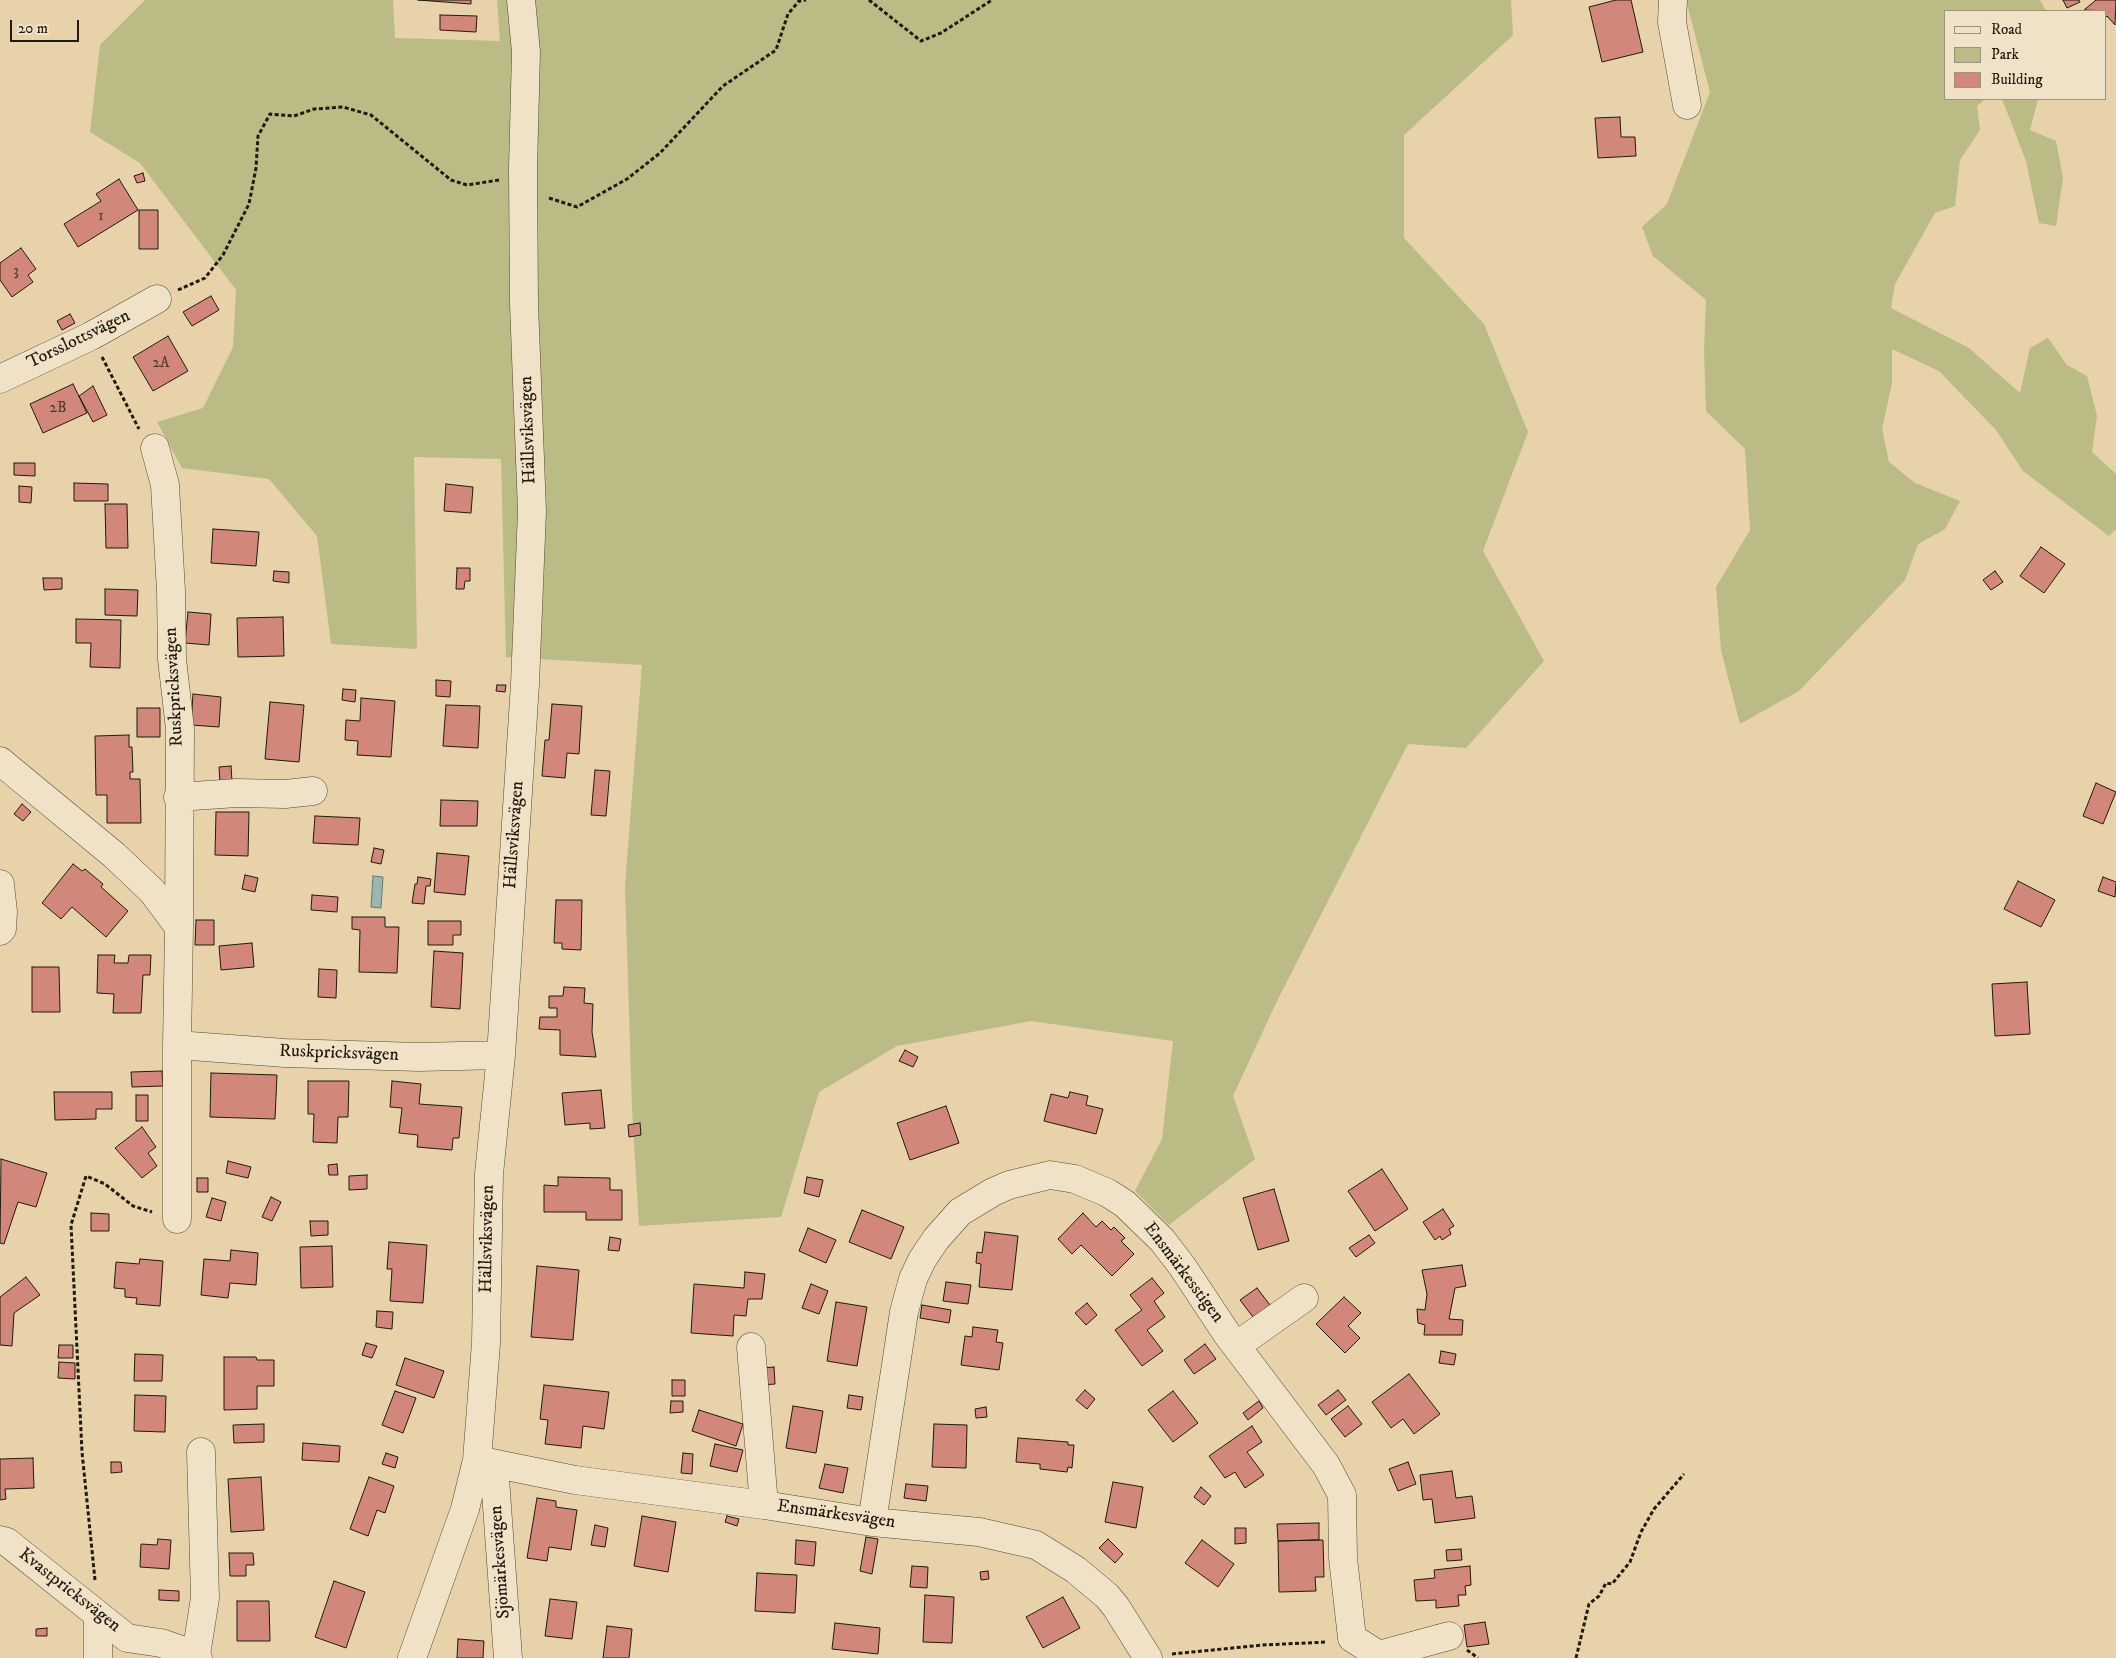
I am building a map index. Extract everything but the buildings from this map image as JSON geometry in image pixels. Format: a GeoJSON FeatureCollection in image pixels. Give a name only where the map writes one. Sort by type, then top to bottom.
{"type":"FeatureCollection","features":[{"type":"Feature","properties":{"kind":"street","name":"Hällsviksvägen"},"geometry":{"type":"LineString","coordinates":[[412,1658],[465,1509],[486,1463],[489,1174],[501,1055],[525,684],[532,511],[524,304],[514,187],[526,52],[521,0]]}},
{"type":"Feature","properties":{"kind":"street"},"geometry":{"type":"LineString","coordinates":[[1673,0],[1672,22],[1687,105]]}},
{"type":"Feature","properties":{"kind":"street","name":"Torsslottsvägen"},"geometry":{"type":"LineString","coordinates":[[0,379],[91,336],[157,299]]}},
{"type":"Feature","properties":{"kind":"street","name":"Ruskpricksvägen"},"geometry":{"type":"LineString","coordinates":[[155,448],[165,485],[171,591],[172,659],[180,729],[178,796],[180,927],[177,1045],[177,1219]]}},
{"type":"Feature","properties":{"kind":"street"},"geometry":{"type":"LineString","coordinates":[[0,762],[114,855],[152,891],[180,927]]}},
{"type":"Feature","properties":{"kind":"street"},"geometry":{"type":"LineString","coordinates":[[178,796],[237,793],[285,794],[313,791]]}},
{"type":"Feature","properties":{"kind":"street"},"geometry":{"type":"LineString","coordinates":[[0,884],[3,912],[2,929],[0,931]]}},
{"type":"Feature","properties":{"kind":"street","name":"Ruskpricksvägen"},"geometry":{"type":"LineString","coordinates":[[177,1045],[285,1053],[419,1056],[501,1055]]}},
{"type":"Feature","properties":{"kind":"street","name":"Ensmärkesstigen"},"geometry":{"type":"LineString","coordinates":[[872,1522],[904,1312],[913,1279],[936,1239],[960,1212],[993,1192],[1023,1181],[1050,1175],[1075,1179],[1108,1193],[1142,1218],[1162,1240],[1182,1266],[1236,1346],[1312,1444],[1339,1486],[1342,1495],[1343,1558],[1352,1638]]}},
{"type":"Feature","properties":{"kind":"street"},"geometry":{"type":"LineString","coordinates":[[1236,1346],[1304,1298]]}},
{"type":"Feature","properties":{"kind":"street"},"geometry":{"type":"LineString","coordinates":[[751,1347],[764,1505]]}},
{"type":"Feature","properties":{"kind":"street","name":"Kvastpricksvägen"},"geometry":{"type":"LineString","coordinates":[[0,1540],[7,1542],[127,1638],[161,1643],[197,1656],[205,1598],[201,1452]]}},
{"type":"Feature","properties":{"kind":"street","name":"Ensmärkesvägen"},"geometry":{"type":"LineString","coordinates":[[486,1463],[575,1480],[764,1505],[872,1522],[979,1532],[1039,1547],[1076,1570],[1107,1596],[1147,1656]]}},
{"type":"Feature","properties":{"kind":"street","name":"Sjömärkesvägen"},"geometry":{"type":"LineString","coordinates":[[486,1463],[508,1658]]}},
{"type":"Feature","properties":{"kind":"street"},"geometry":{"type":"LineString","coordinates":[[98,1615],[98,1658]]}},
{"type":"Feature","properties":{"kind":"street"},"geometry":{"type":"LineString","coordinates":[[1352,1638],[1379,1656],[1449,1636]]}},
{"type":"Feature","properties":{"kind":"path"},"geometry":{"type":"LineString","coordinates":[[157,299],[205,278],[223,255],[249,204],[256,168],[258,136],[270,114],[294,116],[314,109],[343,107],[371,115],[451,180],[467,185],[514,187],[577,207],[627,179],[660,153],[723,86],[776,50],[788,14],[799,1],[806,0]]}},
{"type":"Feature","properties":{"kind":"path"},"geometry":{"type":"LineString","coordinates":[[869,0],[921,41],[941,34],[992,0]]}},
{"type":"Feature","properties":{"kind":"path"},"geometry":{"type":"LineString","coordinates":[[91,336],[146,441],[155,448]]}},
{"type":"Feature","properties":{"kind":"path"},"geometry":{"type":"LineString","coordinates":[[98,1615],[82,1452],[71,1225],[86,1176],[105,1184],[133,1206],[177,1219]]}},
{"type":"Feature","properties":{"kind":"path"},"geometry":{"type":"LineString","coordinates":[[1576,1658],[1589,1604],[1599,1596],[1606,1583],[1612,1584],[1630,1562],[1641,1532],[1654,1508],[1684,1474]]}},
{"type":"Feature","properties":{"kind":"path"},"geometry":{"type":"LineString","coordinates":[[1147,1656],[1254,1646],[1325,1643],[1352,1638]]}},
{"type":"Feature","properties":{"kind":"green space"},"geometry":{"type":"Polygon","coordinates":[[[145,0],[393,0],[395,38],[500,41],[497,0],[1511,0],[1513,35],[1404,135],[1404,238],[1484,324],[1528,432],[1483,551],[1544,661],[1466,748],[1408,744],[1277,1001],[1233,1096],[1255,1159],[1169,1225],[1135,1191],[1162,1139],[1173,1041],[1031,1021],[897,1046],[819,1092],[781,1217],[639,1226],[632,1108],[625,886],[642,665],[506,657],[501,459],[414,457],[417,649],[331,644],[317,536],[269,479],[182,468],[157,422],[203,408],[233,347],[236,290],[140,163],[90,132],[100,45],[145,0]]]}},
{"type":"Feature","properties":{"kind":"green space"},"geometry":{"type":"Polygon","coordinates":[[[1686,0],[2040,0],[2045,10],[1944,10],[1944,100],[1984,100],[1977,106],[1980,130],[1960,160],[1955,206],[1935,213],[1895,284],[1891,308],[1969,348],[2020,393],[2030,348],[2048,338],[2067,365],[2087,376],[2097,416],[2092,452],[2116,474],[2116,529],[2109,536],[2023,471],[1996,430],[1939,371],[1892,349],[1892,383],[1882,429],[1889,462],[1915,483],[1960,501],[1945,529],[1918,544],[1905,580],[1799,691],[1740,724],[1721,650],[1716,587],[1750,530],[1745,449],[1706,411],[1704,349],[1706,300],[1653,256],[1642,227],[1667,204],[1710,92],[1686,0]]]}},
{"type":"Feature","properties":{"kind":"green space"},"geometry":{"type":"Polygon","coordinates":[[[2002,100],[2038,100],[2030,130],[2056,141],[2063,178],[2056,226],[2039,223],[2026,161],[2002,100]]]}},
{"type":"Feature","properties":{"kind":"water"},"geometry":{"type":"Polygon","coordinates":[[[373,876],[383,877],[381,908],[371,907],[373,876]]]}}]}
